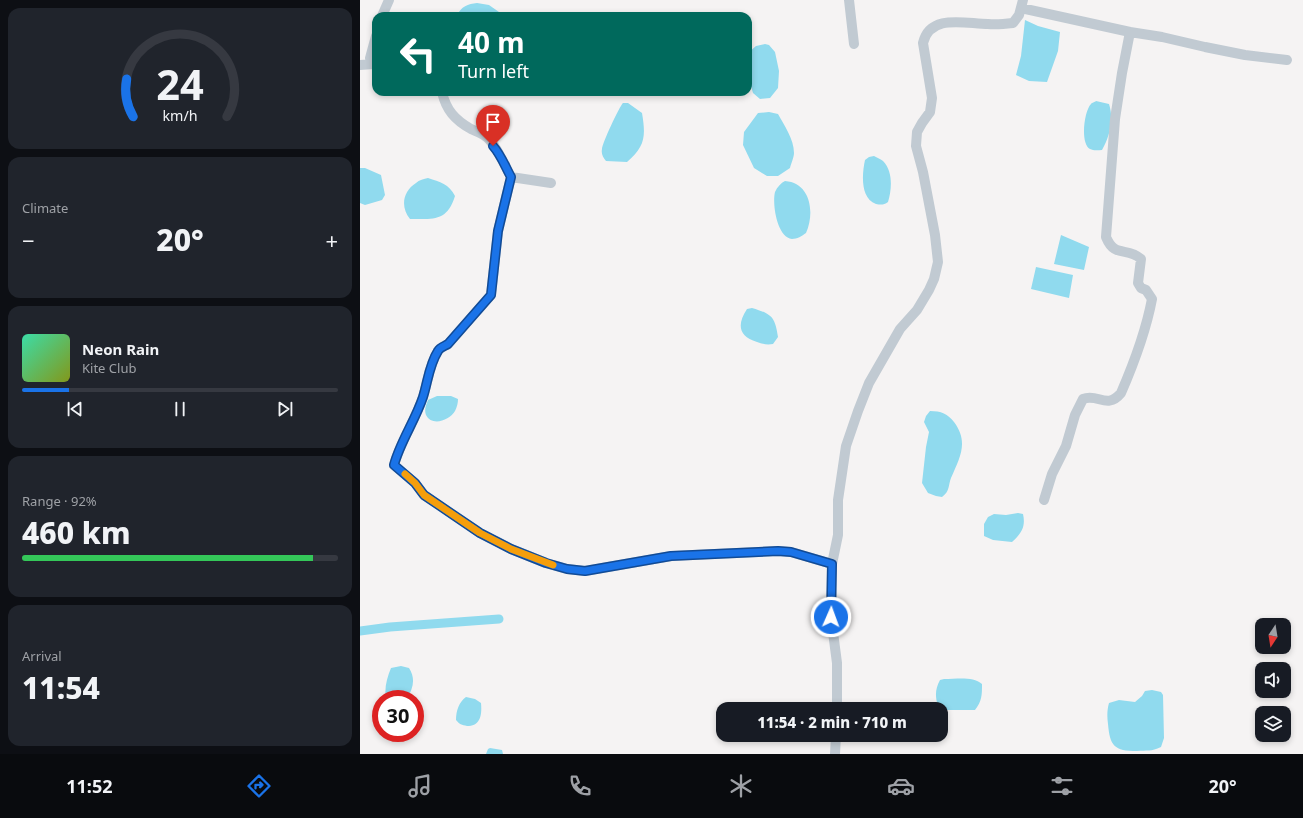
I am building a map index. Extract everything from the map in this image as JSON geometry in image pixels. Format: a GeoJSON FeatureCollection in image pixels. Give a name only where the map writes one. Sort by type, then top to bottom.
{"type":"FeatureCollection","features":[{"type":"Feature","properties":{"kind":"street"},"geometry":{"type":"LineString","coordinates":[[384,12],[389,0]]}},
{"type":"Feature","properties":{"kind":"street"},"geometry":{"type":"LineString","coordinates":[[849,0],[854,44]]}},
{"type":"Feature","properties":{"kind":"street"},"geometry":{"type":"LineString","coordinates":[[837,702],[837,663],[831,617],[832,564],[838,535],[838,500],[846,446],[869,383],[900,329],[917,310],[929,290],[934,279],[938,262],[935,234],[923,172],[916,146],[917,132],[930,112],[932,98],[923,43],[925,36],[931,28],[939,24],[949,22],[990,25],[1013,23],[1019,15],[1022,4],[1130,32],[1162,37],[1205,48],[1287,60]]}},
{"type":"Feature","properties":{"kind":"street"},"geometry":{"type":"LineString","coordinates":[[1044,500],[1052,474],[1066,446],[1083,399],[1087,398],[1113,401],[1121,394],[1149,313],[1152,299],[1146,290],[1141,288],[1138,283],[1140,259],[1136,254],[1115,250],[1106,237],[1115,119],[1130,32]]}},
{"type":"Feature","properties":{"kind":"street"},"geometry":{"type":"LineString","coordinates":[[372,51],[370,58],[372,60]]}},
{"type":"Feature","properties":{"kind":"street"},"geometry":{"type":"LineString","coordinates":[[360,65],[372,64]]}},
{"type":"Feature","properties":{"kind":"street"},"geometry":{"type":"LineString","coordinates":[[443,96],[450,114],[469,128],[486,136],[500,155],[503,164],[511,177],[498,231],[491,295],[448,344],[439,349],[430,368],[422,398],[409,431],[396,456],[394,465],[415,483],[424,495],[480,533],[511,549],[546,563],[567,569],[585,571],[671,556],[778,551],[791,552],[832,564]]}},
{"type":"Feature","properties":{"kind":"street"},"geometry":{"type":"LineString","coordinates":[[511,177],[551,183]]}},
{"type":"Feature","properties":{"kind":"street"},"geometry":{"type":"LineString","coordinates":[[835,754],[836,742]]}},
{"type":"Feature","properties":{"kind":"water"},"geometry":{"type":"Polygon","coordinates":[[[477,3],[489,5],[499,12],[460,12],[465,6],[477,3]]]}},
{"type":"Feature","properties":{"kind":"water"},"geometry":{"type":"Polygon","coordinates":[[[1025,20],[1038,26],[1060,32],[1058,51],[1047,82],[1029,81],[1016,75],[1021,56],[1025,20]]]}},
{"type":"Feature","properties":{"kind":"water"},"geometry":{"type":"Polygon","coordinates":[[[765,44],[769,45],[775,52],[779,71],[778,88],[770,98],[760,99],[753,93],[752,90],[752,50],[756,46],[765,44]]]}},
{"type":"Feature","properties":{"kind":"water"},"geometry":{"type":"Polygon","coordinates":[[[1096,101],[1109,104],[1111,116],[1107,139],[1102,150],[1090,149],[1085,141],[1084,134],[1086,113],[1091,104],[1096,101]]]}},
{"type":"Feature","properties":{"kind":"water"},"geometry":{"type":"Polygon","coordinates":[[[623,103],[628,103],[642,113],[644,129],[643,140],[638,151],[627,162],[606,161],[602,154],[603,146],[623,103]]]}},
{"type":"Feature","properties":{"kind":"water"},"geometry":{"type":"Polygon","coordinates":[[[769,112],[778,114],[788,132],[794,148],[794,155],[790,168],[778,176],[767,176],[754,168],[743,145],[744,132],[758,113],[769,112]]]}},
{"type":"Feature","properties":{"kind":"water"},"geometry":{"type":"Polygon","coordinates":[[[874,156],[883,161],[889,170],[891,186],[888,202],[885,204],[876,204],[871,201],[867,197],[863,185],[865,160],[874,156]]]}},
{"type":"Feature","properties":{"kind":"water"},"geometry":{"type":"Polygon","coordinates":[[[360,168],[365,168],[381,175],[385,195],[382,200],[365,205],[360,203],[360,168]]]}},
{"type":"Feature","properties":{"kind":"water"},"geometry":{"type":"Polygon","coordinates":[[[428,178],[444,184],[453,192],[455,196],[452,204],[448,211],[438,217],[432,219],[410,219],[404,204],[408,190],[417,182],[428,178]]]}},
{"type":"Feature","properties":{"kind":"water"},"geometry":{"type":"Polygon","coordinates":[[[785,181],[794,183],[801,187],[809,200],[810,217],[806,233],[794,239],[787,237],[783,232],[779,226],[775,212],[775,192],[779,185],[785,181]]]}},
{"type":"Feature","properties":{"kind":"water"},"geometry":{"type":"Polygon","coordinates":[[[1061,235],[1089,247],[1084,270],[1054,264],[1061,235]]]}},
{"type":"Feature","properties":{"kind":"water"},"geometry":{"type":"Polygon","coordinates":[[[1036,267],[1073,275],[1069,298],[1031,289],[1036,267]]]}},
{"type":"Feature","properties":{"kind":"water"},"geometry":{"type":"Polygon","coordinates":[[[752,308],[764,312],[774,321],[778,337],[773,344],[757,342],[743,333],[741,324],[744,314],[747,309],[752,308]]]}},
{"type":"Feature","properties":{"kind":"water"},"geometry":{"type":"Polygon","coordinates":[[[437,396],[451,396],[458,399],[458,404],[453,414],[449,417],[441,421],[432,421],[426,415],[426,406],[428,400],[437,396]]]}},
{"type":"Feature","properties":{"kind":"water"},"geometry":{"type":"Polygon","coordinates":[[[930,411],[941,412],[947,415],[954,422],[959,429],[962,443],[962,450],[948,490],[942,497],[928,493],[922,483],[929,432],[924,422],[930,411]]]}},
{"type":"Feature","properties":{"kind":"water"},"geometry":{"type":"Polygon","coordinates":[[[1018,513],[1023,514],[1024,523],[1022,530],[1012,542],[993,540],[984,536],[984,524],[988,517],[994,514],[1006,515],[1018,513]]]}},
{"type":"Feature","properties":{"kind":"water"},"geometry":{"type":"Polygon","coordinates":[[[401,666],[409,668],[413,680],[411,690],[385,690],[391,668],[401,666]]]}},
{"type":"Feature","properties":{"kind":"water"},"geometry":{"type":"Polygon","coordinates":[[[959,678],[978,681],[982,684],[981,698],[975,710],[948,710],[948,702],[937,702],[936,690],[940,680],[959,678]]]}},
{"type":"Feature","properties":{"kind":"water"},"geometry":{"type":"Polygon","coordinates":[[[1152,690],[1161,692],[1163,695],[1164,738],[1161,747],[1152,750],[1137,751],[1129,751],[1118,748],[1110,738],[1107,716],[1109,703],[1119,700],[1135,702],[1145,691],[1152,690]]]}},
{"type":"Feature","properties":{"kind":"water"},"geometry":{"type":"Polygon","coordinates":[[[466,697],[475,699],[481,703],[480,719],[475,724],[467,726],[462,725],[456,720],[458,707],[461,701],[466,697]]]}},
{"type":"Feature","properties":{"kind":"water"},"geometry":{"type":"Polygon","coordinates":[[[490,748],[502,750],[503,754],[486,754],[490,748]]]}},
{"type":"Feature","properties":{"kind":"waterway"},"geometry":{"type":"LineString","coordinates":[[360,631],[390,627],[499,619]]}},
{"type":"Feature","properties":{"kind":"slow traffic"},"geometry":{"type":"LineString","coordinates":[[405,474],[415,483],[424,495],[480,533],[511,549],[553,565]]}},
{"type":"Feature","properties":{"kind":"route"},"geometry":{"type":"LineString","coordinates":[[493,146],[500,155],[503,164],[511,177],[498,231],[491,295],[448,344],[439,349],[430,368],[422,398],[409,431],[396,456],[394,465],[415,483],[424,495],[480,533],[511,549],[546,563],[567,569],[585,571],[671,556],[778,551],[791,552],[832,564],[831,617]]}}]}
